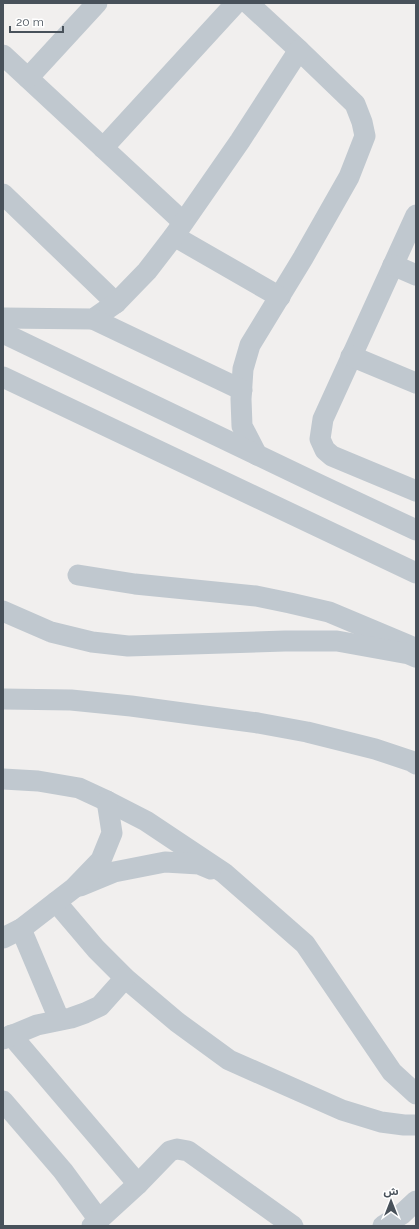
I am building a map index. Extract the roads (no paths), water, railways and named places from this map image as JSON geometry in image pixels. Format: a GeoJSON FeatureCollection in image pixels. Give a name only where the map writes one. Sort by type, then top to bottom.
{"type":"FeatureCollection","features":[{"type":"Feature","properties":{"kind":"street"},"geometry":{"type":"LineString","coordinates":[[28,78],[97,3]]}},
{"type":"Feature","properties":{"kind":"street"},"geometry":{"type":"LineString","coordinates":[[103,148],[236,3]]}},
{"type":"Feature","properties":{"kind":"street"},"geometry":{"type":"LineString","coordinates":[[248,3],[355,104],[362,122],[365,136],[349,177],[280,297],[250,345],[243,369],[242,426],[257,455]]}},
{"type":"Feature","properties":{"kind":"street"},"geometry":{"type":"LineString","coordinates":[[93,319],[116,303],[147,271],[179,229],[240,141],[299,50]]}},
{"type":"Feature","properties":{"kind":"street"},"geometry":{"type":"LineString","coordinates":[[3,55],[103,148],[179,229],[280,297]]}},
{"type":"Feature","properties":{"kind":"street"},"geometry":{"type":"LineString","coordinates":[[3,194],[116,303]]}},
{"type":"Feature","properties":{"kind":"street"},"geometry":{"type":"LineString","coordinates":[[416,215],[323,419],[320,439],[325,450],[336,459],[416,491]]}},
{"type":"Feature","properties":{"kind":"street"},"geometry":{"type":"LineString","coordinates":[[393,265],[416,275]]}},
{"type":"Feature","properties":{"kind":"street"},"geometry":{"type":"LineString","coordinates":[[3,318],[93,319],[242,390]]}},
{"type":"Feature","properties":{"kind":"street"},"geometry":{"type":"LineString","coordinates":[[3,333],[416,530]]}},
{"type":"Feature","properties":{"kind":"street"},"geometry":{"type":"LineString","coordinates":[[351,356],[416,383]]}},
{"type":"Feature","properties":{"kind":"street"},"geometry":{"type":"LineString","coordinates":[[3,377],[416,573]]}},
{"type":"Feature","properties":{"kind":"street"},"geometry":{"type":"LineString","coordinates":[[78,575],[135,584],[256,596],[297,604],[330,612],[412,646],[416,650]]}},
{"type":"Feature","properties":{"kind":"street"},"geometry":{"type":"LineString","coordinates":[[3,611],[51,632],[92,642],[128,646],[285,641],[338,641],[416,656]]}},
{"type":"Feature","properties":{"kind":"street"},"geometry":{"type":"LineString","coordinates":[[3,699],[71,700],[131,706],[258,723],[307,732],[375,749],[416,764]]}},
{"type":"Feature","properties":{"kind":"street"},"geometry":{"type":"LineString","coordinates":[[3,779],[38,781],[79,788],[108,801],[146,822],[224,873],[305,944],[392,1072],[416,1094]]}},
{"type":"Feature","properties":{"kind":"street"},"geometry":{"type":"LineString","coordinates":[[59,1019],[12,933],[74,888],[101,860],[112,833],[108,801]]}},
{"type":"Feature","properties":{"kind":"street"},"geometry":{"type":"LineString","coordinates":[[74,888],[114,872],[165,862],[199,864],[224,873]]}},
{"type":"Feature","properties":{"kind":"street"},"geometry":{"type":"LineString","coordinates":[[56,902],[96,950],[125,978],[177,1022],[229,1060],[342,1110],[381,1122],[416,1125]]}},
{"type":"Feature","properties":{"kind":"street"},"geometry":{"type":"LineString","coordinates":[[125,978],[100,1006],[85,1013],[70,1018],[59,1019],[37,1025],[7,1037],[138,1184]]}},
{"type":"Feature","properties":{"kind":"street"},"geometry":{"type":"LineString","coordinates":[[3,1101],[63,1171],[95,1223],[138,1184],[170,1152],[177,1149],[182,1149],[188,1151],[294,1226]]}},
{"type":"Feature","properties":{"kind":"street"},"geometry":{"type":"LineString","coordinates":[[383,1226],[402,1214],[416,1201]]}}]}
